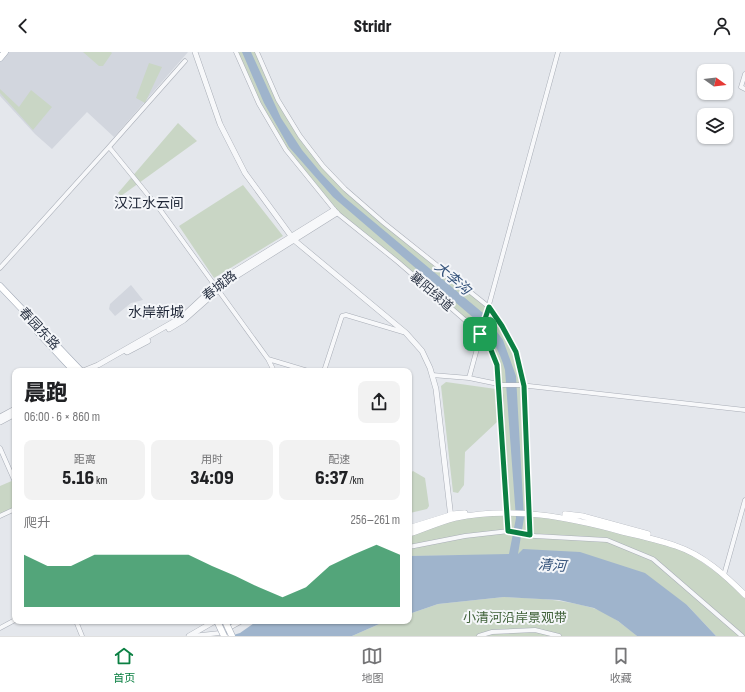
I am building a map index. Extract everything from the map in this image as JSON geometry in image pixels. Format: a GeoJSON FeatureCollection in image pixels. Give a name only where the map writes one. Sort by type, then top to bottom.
{"type":"FeatureCollection","features":[{"type":"Feature","properties":{"kind":"main road"},"geometry":{"type":"LineString","coordinates":[[0,58],[5,52]]}},
{"type":"Feature","properties":{"kind":"main road","name":"春园东路"},"geometry":{"type":"LineString","coordinates":[[0,286],[79,368]]}},
{"type":"Feature","properties":{"kind":"main road","name":"春园东路"},"geometry":{"type":"LineString","coordinates":[[0,290],[71,368]]}},
{"type":"Feature","properties":{"kind":"main road"},"geometry":{"type":"LineString","coordinates":[[412,527],[452,518],[509,512],[528,512],[582,520],[677,546],[725,573],[745,590]]}},
{"type":"Feature","properties":{"kind":"main road"},"geometry":{"type":"LineString","coordinates":[[412,533],[452,518]]}},
{"type":"Feature","properties":{"kind":"main road"},"geometry":{"type":"LineString","coordinates":[[725,573],[745,594]]}},
{"type":"Feature","properties":{"kind":"main road"},"geometry":{"type":"LineString","coordinates":[[218,624],[224,636]]}},
{"type":"Feature","properties":{"kind":"main road"},"geometry":{"type":"LineString","coordinates":[[226,624],[232,636]]}},
{"type":"Feature","properties":{"kind":"street"},"geometry":{"type":"LineString","coordinates":[[195,52],[220,124],[245,173],[293,238],[403,332],[422,351],[430,368],[436,389],[452,518]]}},
{"type":"Feature","properties":{"kind":"street","name":"襄阳绿道"},"geometry":{"type":"LineString","coordinates":[[236,52],[259,104],[286,150],[336,211],[398,262],[480,334],[489,345],[497,365],[501,385],[510,531]]}},
{"type":"Feature","properties":{"kind":"street","name":"襄阳绿道"},"geometry":{"type":"LineString","coordinates":[[256,52],[278,100],[300,136],[323,166],[345,189],[461,286],[489,307],[502,326],[516,352],[524,386],[529,535]]}},
{"type":"Feature","properties":{"kind":"street"},"geometry":{"type":"LineString","coordinates":[[468,378],[489,307],[504,246],[558,52]]}},
{"type":"Feature","properties":{"kind":"street"},"geometry":{"type":"LineString","coordinates":[[0,268],[185,61]]}},
{"type":"Feature","properties":{"kind":"street"},"geometry":{"type":"LineString","coordinates":[[745,74],[741,87],[745,89]]}},
{"type":"Feature","properties":{"kind":"street"},"geometry":{"type":"LineString","coordinates":[[109,147],[161,211],[215,288],[268,359],[272,368]]}},
{"type":"Feature","properties":{"kind":"street","name":"春城路"},"geometry":{"type":"LineString","coordinates":[[90,368],[98,365],[182,317],[215,288],[336,211]]}},
{"type":"Feature","properties":{"kind":"street","name":"春城路"},"geometry":{"type":"LineString","coordinates":[[98,368],[184,320],[215,288]]}},
{"type":"Feature","properties":{"kind":"street"},"geometry":{"type":"LineString","coordinates":[[325,368],[342,316],[346,315],[403,332]]}},
{"type":"Feature","properties":{"kind":"street"},"geometry":{"type":"LineString","coordinates":[[268,359],[298,368]]}},
{"type":"Feature","properties":{"kind":"street"},"geometry":{"type":"LineString","coordinates":[[432,375],[468,378],[501,385],[515,385],[745,410]]}},
{"type":"Feature","properties":{"kind":"street"},"geometry":{"type":"LineString","coordinates":[[0,417],[12,411]]}},
{"type":"Feature","properties":{"kind":"street"},"geometry":{"type":"LineString","coordinates":[[0,422],[12,416]]}},
{"type":"Feature","properties":{"kind":"street"},"geometry":{"type":"LineString","coordinates":[[0,448],[12,475]]}},
{"type":"Feature","properties":{"kind":"street"},"geometry":{"type":"LineString","coordinates":[[725,573],[745,500]]}},
{"type":"Feature","properties":{"kind":"street"},"geometry":{"type":"LineString","coordinates":[[0,516],[12,510]]}},
{"type":"Feature","properties":{"kind":"street"},"geometry":{"type":"LineString","coordinates":[[412,546],[466,536],[510,531],[529,535],[607,540],[653,559],[742,636]]}},
{"type":"Feature","properties":{"kind":"street"},"geometry":{"type":"LineString","coordinates":[[0,628],[12,622]]}},
{"type":"Feature","properties":{"kind":"street"},"geometry":{"type":"LineString","coordinates":[[79,624],[82,636]]}},
{"type":"Feature","properties":{"kind":"street"},"geometry":{"type":"LineString","coordinates":[[189,636],[211,624]]}},
{"type":"Feature","properties":{"kind":"street"},"geometry":{"type":"LineString","coordinates":[[189,636],[220,633],[236,624]]}},
{"type":"Feature","properties":{"kind":"street"},"geometry":{"type":"LineString","coordinates":[[478,636],[492,632],[535,630],[559,636]]}},
{"type":"Feature","properties":{"kind":"shaded area"},"geometry":{"type":"Polygon","coordinates":[[[8,52],[188,52],[114,137],[87,112],[52,149],[35,134],[0,96],[0,62],[8,52]]]}},
{"type":"Feature","properties":{"kind":"shaded area"},"geometry":{"type":"Polygon","coordinates":[[[131,285],[143,300],[131,303],[115,316],[109,309],[110,304],[131,285]]]}},
{"type":"Feature","properties":{"kind":"green space"},"geometry":{"type":"Polygon","coordinates":[[[83,52],[112,53],[103,66],[99,66],[83,52]]]}},
{"type":"Feature","properties":{"kind":"green space"},"geometry":{"type":"Polygon","coordinates":[[[236,52],[257,52],[278,100],[300,136],[345,189],[489,307],[502,325],[516,352],[524,386],[530,522],[531,511],[582,518],[678,545],[745,593],[745,636],[716,636],[687,605],[518,555],[412,556],[412,533],[455,518],[507,513],[497,365],[480,334],[337,213],[286,150],[259,104],[236,52]]]}},
{"type":"Feature","properties":{"kind":"green space"},"geometry":{"type":"Polygon","coordinates":[[[149,63],[162,67],[145,103],[136,98],[149,63]]]}},
{"type":"Feature","properties":{"kind":"green space"},"geometry":{"type":"Polygon","coordinates":[[[0,89],[19,107],[31,90],[52,107],[33,130],[0,93],[0,89]]]}},
{"type":"Feature","properties":{"kind":"green space"},"geometry":{"type":"Polygon","coordinates":[[[178,123],[197,141],[121,196],[118,193],[178,123]]]}},
{"type":"Feature","properties":{"kind":"green space"},"geometry":{"type":"Polygon","coordinates":[[[243,185],[283,236],[214,278],[179,226],[243,185]]]}},
{"type":"Feature","properties":{"kind":"green space"},"geometry":{"type":"Polygon","coordinates":[[[446,382],[496,389],[497,422],[465,452],[464,485],[458,493],[453,492],[441,386],[446,382]]]}},
{"type":"Feature","properties":{"kind":"green space"},"geometry":{"type":"Polygon","coordinates":[[[412,472],[425,478],[429,506],[427,509],[412,512],[412,472]]]}},
{"type":"Feature","properties":{"kind":"green space"},"geometry":{"type":"Polygon","coordinates":[[[12,481],[12,510],[0,515],[0,486],[12,481]]]}},
{"type":"Feature","properties":{"kind":"green space","name":"小清河沿岸景观带"},"geometry":{"type":"Polygon","coordinates":[[[504,597],[560,601],[599,610],[611,616],[637,636],[352,636],[379,624],[412,624],[412,613],[438,604],[504,597]]]}},
{"type":"Feature","properties":{"kind":"water","name":"清河"},"geometry":{"type":"Polygon","coordinates":[[[242,52],[251,52],[281,118],[302,150],[321,173],[344,197],[483,313],[503,340],[516,376],[524,518],[518,554],[523,549],[580,552],[645,573],[687,605],[716,636],[637,636],[618,621],[594,608],[559,600],[504,597],[438,604],[412,613],[412,556],[509,554],[516,518],[505,370],[500,356],[486,331],[476,320],[333,197],[289,147],[264,103],[242,52]]]}},
{"type":"Feature","properties":{"kind":"water"},"geometry":{"type":"Polygon","coordinates":[[[253,624],[379,624],[352,636],[230,636],[240,633],[253,624]]]}},
{"type":"Feature","properties":{"kind":"district","name":"汉江水云间"},"geometry":{"type":"Point","coordinates":[149,203]}},
{"type":"Feature","properties":{"kind":"district","name":"水岸新城"},"geometry":{"type":"Point","coordinates":[156,312]}},
{"type":"Feature","properties":{"kind":"route"},"geometry":{"type":"LineString","coordinates":[[489,307],[502,326],[516,352],[524,386],[530,535],[508,531],[500,384],[497,365],[489,345],[480,334],[489,307]]}},
{"type":"Feature","properties":{"kind":"water label","name":"大李沟"},"geometry":{"type":"Point","coordinates":[453,278]}}]}
